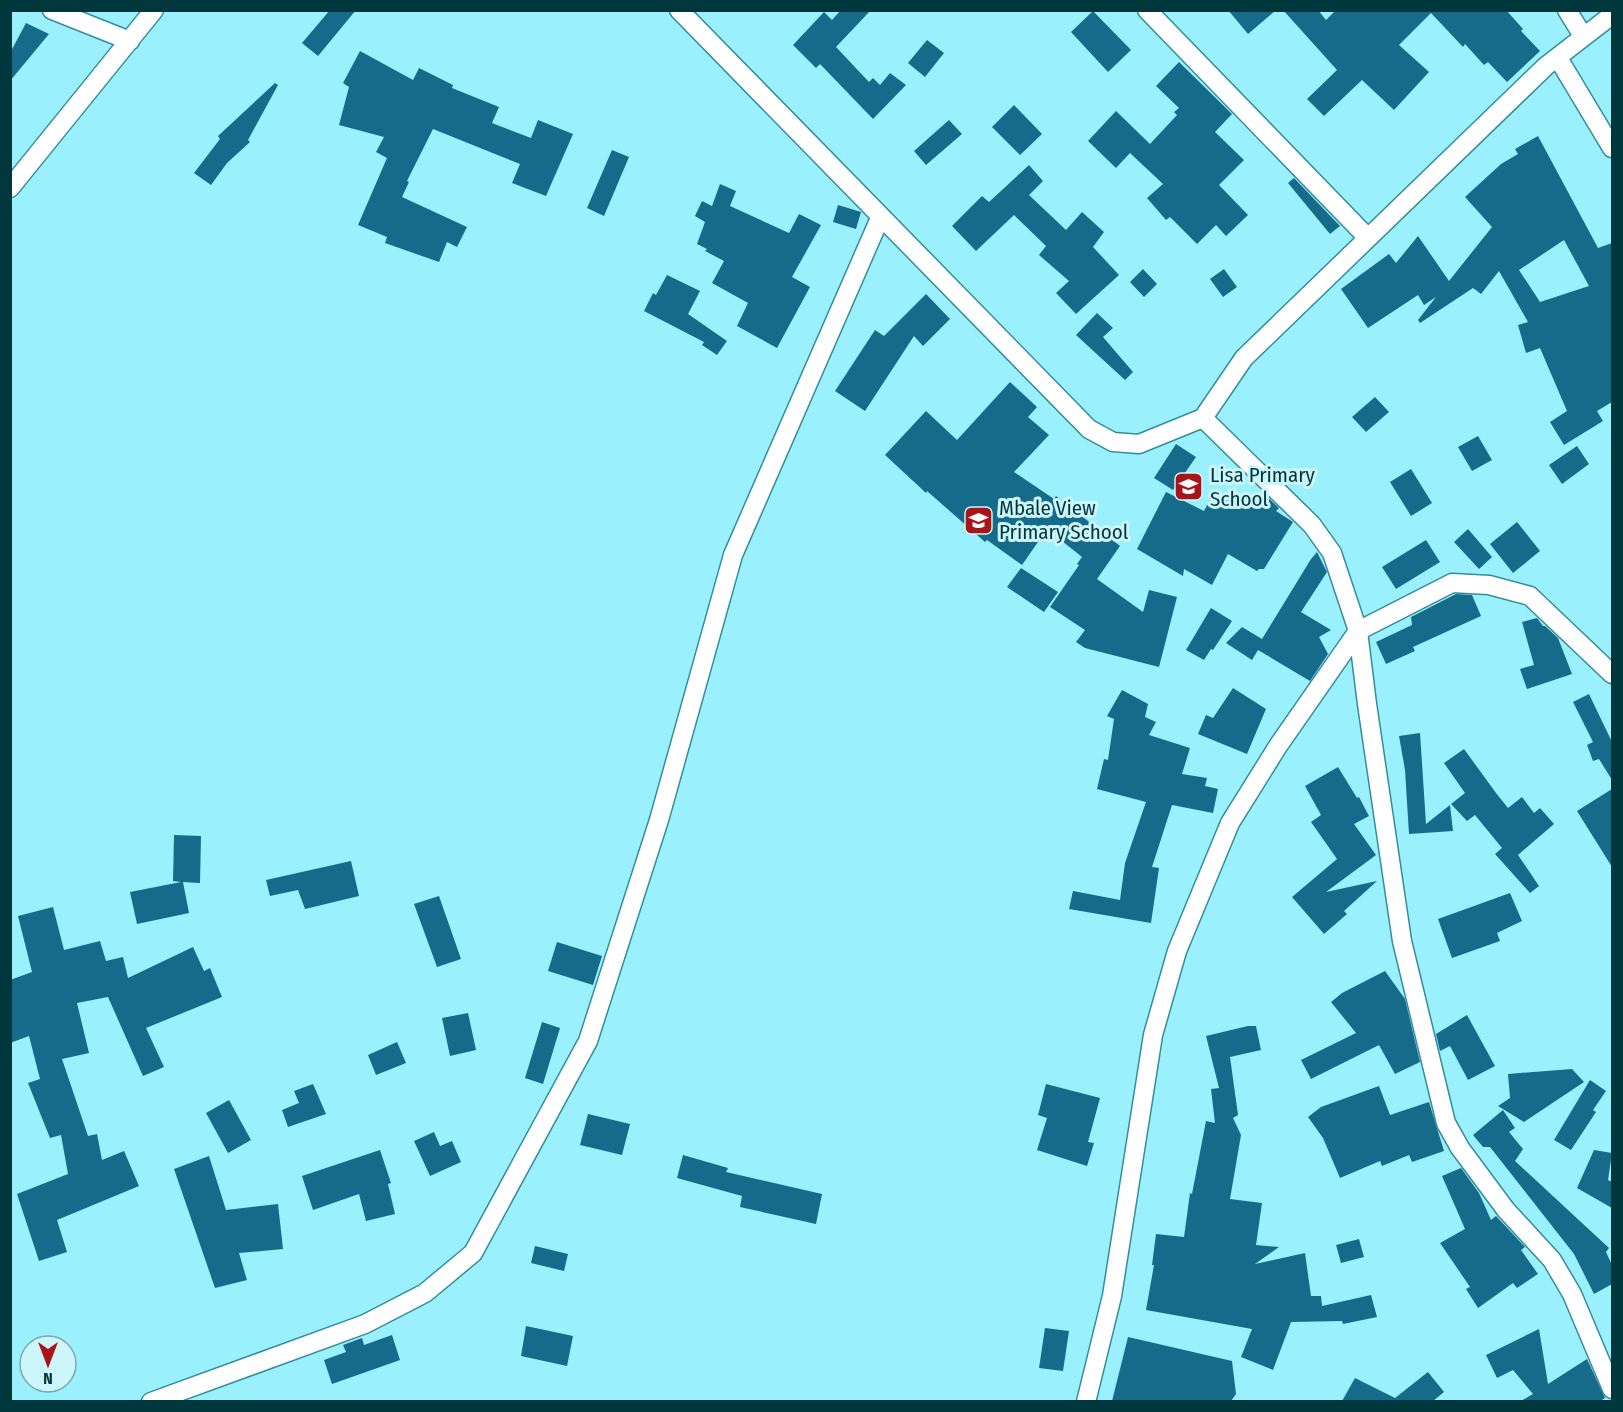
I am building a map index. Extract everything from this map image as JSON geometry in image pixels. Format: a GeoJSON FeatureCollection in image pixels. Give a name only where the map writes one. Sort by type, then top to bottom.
{"type":"FeatureCollection","features":[{"type":"Feature","properties":{"kind":"street"},"geometry":{"type":"LineString","coordinates":[[52,10],[130,41]]}},
{"type":"Feature","properties":{"kind":"street"},"geometry":{"type":"LineString","coordinates":[[10,188],[154,10]]}},
{"type":"Feature","properties":{"kind":"street"},"geometry":{"type":"LineString","coordinates":[[679,10],[880,218],[1089,429],[1113,441],[1139,444],[1203,418],[1244,358],[1538,75],[1583,36],[1612,15]]}},
{"type":"Feature","properties":{"kind":"street"},"geometry":{"type":"LineString","coordinates":[[1147,10],[1368,238]]}},
{"type":"Feature","properties":{"kind":"street"},"geometry":{"type":"LineString","coordinates":[[1567,10],[1583,36]]}},
{"type":"Feature","properties":{"kind":"street"},"geometry":{"type":"LineString","coordinates":[[1558,58],[1612,148]]}},
{"type":"Feature","properties":{"kind":"street"},"geometry":{"type":"LineString","coordinates":[[151,1401],[365,1324],[425,1293],[473,1253],[588,1041],[659,820],[733,555],[880,218]]}},
{"type":"Feature","properties":{"kind":"street"},"geometry":{"type":"LineString","coordinates":[[1203,418],[1312,525],[1332,553],[1358,630],[1366,704],[1402,941],[1446,1123],[1460,1148],[1506,1210],[1552,1260],[1572,1294],[1612,1389]]}},
{"type":"Feature","properties":{"kind":"street"},"geometry":{"type":"LineString","coordinates":[[1086,1401],[1112,1296],[1153,1035],[1177,951],[1230,823],[1278,746],[1358,630],[1452,584],[1489,585],[1530,596],[1612,674]]}},
{"type":"Feature","properties":{"kind":"building"},"geometry":{"type":"Polygon","coordinates":[[[330,10],[356,10],[318,56],[302,43],[330,10]]]}},
{"type":"Feature","properties":{"kind":"building"},"geometry":{"type":"Polygon","coordinates":[[[841,10],[871,10],[836,47],[869,82],[873,78],[880,85],[890,73],[906,85],[873,119],[820,64],[816,68],[793,45],[824,12],[832,20],[841,10]]]}},
{"type":"Feature","properties":{"kind":"building"},"geometry":{"type":"Polygon","coordinates":[[[1228,10],[1276,10],[1248,34],[1228,10]]]}},
{"type":"Feature","properties":{"kind":"building"},"geometry":{"type":"Polygon","coordinates":[[[1283,10],[1318,10],[1326,20],[1336,10],[1506,10],[1523,29],[1521,31],[1540,51],[1507,82],[1488,62],[1484,65],[1465,44],[1463,47],[1431,13],[1399,45],[1429,72],[1394,110],[1362,80],[1324,116],[1307,99],[1337,70],[1283,10]]]}},
{"type":"Feature","properties":{"kind":"building"},"geometry":{"type":"Polygon","coordinates":[[[1093,11],[1131,50],[1108,72],[1071,32],[1093,11]]]}},
{"type":"Feature","properties":{"kind":"building"},"geometry":{"type":"Polygon","coordinates":[[[26,23],[49,34],[10,81],[10,53],[26,23]]]}},
{"type":"Feature","properties":{"kind":"building"},"geometry":{"type":"Polygon","coordinates":[[[927,40],[944,53],[925,77],[908,63],[927,40]]]}},
{"type":"Feature","properties":{"kind":"building"},"geometry":{"type":"Polygon","coordinates":[[[360,51],[413,80],[419,68],[453,85],[452,88],[499,107],[492,123],[531,138],[538,120],[573,134],[546,196],[512,183],[520,164],[433,129],[407,181],[409,182],[402,197],[467,227],[457,247],[447,242],[439,262],[385,243],[387,237],[358,225],[387,158],[376,152],[384,137],[339,125],[349,87],[343,83],[360,51]]]}},
{"type":"Feature","properties":{"kind":"building"},"geometry":{"type":"Polygon","coordinates":[[[1179,62],[1232,114],[1215,132],[1244,160],[1219,185],[1248,215],[1226,236],[1216,225],[1197,244],[1170,217],[1166,220],[1147,198],[1163,184],[1130,153],[1116,168],[1088,141],[1116,111],[1150,144],[1177,115],[1174,112],[1179,108],[1156,86],[1179,62]]]}},
{"type":"Feature","properties":{"kind":"building"},"geometry":{"type":"Polygon","coordinates":[[[275,83],[278,85],[248,140],[250,142],[227,163],[211,185],[194,173],[220,139],[218,136],[275,83]]]}},
{"type":"Feature","properties":{"kind":"building"},"geometry":{"type":"Polygon","coordinates":[[[1014,105],[1042,134],[1020,155],[992,127],[1014,105]]]}},
{"type":"Feature","properties":{"kind":"building"},"geometry":{"type":"Polygon","coordinates":[[[949,120],[962,134],[926,165],[914,151],[949,120]]]}},
{"type":"Feature","properties":{"kind":"building"},"geometry":{"type":"Polygon","coordinates":[[[1538,136],[1598,248],[1612,243],[1612,402],[1597,411],[1603,421],[1564,445],[1550,422],[1567,411],[1540,348],[1526,353],[1518,325],[1528,322],[1499,271],[1481,294],[1473,288],[1420,323],[1418,320],[1436,297],[1424,305],[1418,295],[1368,328],[1341,289],[1389,254],[1396,263],[1418,236],[1449,281],[1492,227],[1465,197],[1501,164],[1518,154],[1515,149],[1538,136]],[[1564,240],[1519,270],[1540,302],[1589,286],[1564,240]]]}},
{"type":"Feature","properties":{"kind":"building"},"geometry":{"type":"Polygon","coordinates":[[[612,150],[629,157],[604,216],[587,208],[612,150]]]}},
{"type":"Feature","properties":{"kind":"building"},"geometry":{"type":"Polygon","coordinates":[[[1029,165],[1043,181],[1029,195],[1066,230],[1082,212],[1104,232],[1093,247],[1119,275],[1076,314],[1056,293],[1069,281],[1039,255],[1046,246],[1014,215],[976,251],[952,226],[982,196],[989,202],[1029,165]]]}},
{"type":"Feature","properties":{"kind":"building"},"geometry":{"type":"Polygon","coordinates":[[[1294,178],[1340,226],[1330,234],[1288,183],[1294,178]]]}},
{"type":"Feature","properties":{"kind":"building"},"geometry":{"type":"Polygon","coordinates":[[[720,184],[736,191],[730,206],[789,233],[799,214],[821,225],[792,277],[810,287],[777,348],[737,326],[748,303],[712,283],[724,261],[697,244],[705,222],[695,216],[702,201],[712,206],[720,184]]]}},
{"type":"Feature","properties":{"kind":"building"},"geometry":{"type":"Polygon","coordinates":[[[838,205],[861,212],[856,229],[833,222],[838,205]]]}},
{"type":"Feature","properties":{"kind":"building"},"geometry":{"type":"Polygon","coordinates":[[[1143,269],[1157,284],[1144,297],[1130,282],[1143,269]]]}},
{"type":"Feature","properties":{"kind":"building"},"geometry":{"type":"Polygon","coordinates":[[[1224,269],[1237,287],[1223,297],[1210,279],[1224,269]]]}},
{"type":"Feature","properties":{"kind":"building"},"geometry":{"type":"Polygon","coordinates":[[[667,275],[700,291],[688,314],[727,341],[717,355],[702,345],[704,342],[644,311],[653,293],[656,295],[667,275]]]}},
{"type":"Feature","properties":{"kind":"building"},"geometry":{"type":"Polygon","coordinates":[[[926,294],[950,319],[923,346],[914,336],[865,411],[835,391],[875,330],[884,336],[926,294]]]}},
{"type":"Feature","properties":{"kind":"building"},"geometry":{"type":"Polygon","coordinates":[[[1097,313],[1113,328],[1103,337],[1133,372],[1125,380],[1076,335],[1097,313]]]}},
{"type":"Feature","properties":{"kind":"building"},"geometry":{"type":"Polygon","coordinates":[[[1010,382],[1037,407],[1028,417],[1049,435],[1014,472],[1054,499],[1056,496],[1120,546],[1097,579],[1143,612],[1149,590],[1177,597],[1159,667],[1085,648],[1076,642],[1085,630],[1050,607],[1082,557],[1047,529],[1022,565],[987,540],[985,542],[885,455],[926,411],[957,440],[1010,382]]]}},
{"type":"Feature","properties":{"kind":"building"},"geometry":{"type":"Polygon","coordinates":[[[1375,397],[1389,412],[1366,432],[1352,417],[1375,397]]]}},
{"type":"Feature","properties":{"kind":"building"},"geometry":{"type":"Polygon","coordinates":[[[1478,436],[1492,460],[1472,471],[1458,447],[1478,436]]]}},
{"type":"Feature","properties":{"kind":"building"},"geometry":{"type":"Polygon","coordinates":[[[1176,444],[1196,457],[1173,490],[1154,478],[1176,444]]]}},
{"type":"Feature","properties":{"kind":"building"},"geometry":{"type":"Polygon","coordinates":[[[1577,446],[1589,464],[1562,484],[1549,465],[1577,446]]]}},
{"type":"Feature","properties":{"kind":"building"},"geometry":{"type":"Polygon","coordinates":[[[1411,469],[1432,503],[1411,516],[1390,482],[1411,469]]]}},
{"type":"Feature","properties":{"kind":"building"},"geometry":{"type":"Polygon","coordinates":[[[1166,492],[1204,511],[1214,492],[1248,508],[1262,492],[1279,508],[1276,511],[1293,522],[1264,569],[1257,571],[1228,554],[1212,585],[1184,569],[1183,576],[1137,549],[1166,492]]]}},
{"type":"Feature","properties":{"kind":"building"},"geometry":{"type":"Polygon","coordinates":[[[1517,522],[1540,551],[1513,573],[1490,544],[1517,522]]]}},
{"type":"Feature","properties":{"kind":"building"},"geometry":{"type":"Polygon","coordinates":[[[1468,529],[1492,557],[1479,569],[1454,542],[1468,529]]]}},
{"type":"Feature","properties":{"kind":"building"},"geometry":{"type":"Polygon","coordinates":[[[1426,540],[1440,562],[1396,589],[1382,567],[1426,540]]]}},
{"type":"Feature","properties":{"kind":"building"},"geometry":{"type":"Polygon","coordinates":[[[1317,552],[1327,572],[1301,612],[1331,630],[1319,637],[1328,654],[1310,681],[1258,650],[1252,660],[1226,643],[1242,627],[1262,639],[1317,552]]]}},
{"type":"Feature","properties":{"kind":"building"},"geometry":{"type":"Polygon","coordinates":[[[1021,568],[1058,592],[1044,612],[1007,587],[1021,568]]]}},
{"type":"Feature","properties":{"kind":"building"},"geometry":{"type":"Polygon","coordinates":[[[1456,594],[1472,595],[1481,616],[1413,647],[1415,651],[1386,664],[1376,642],[1412,625],[1411,617],[1456,594]]]}},
{"type":"Feature","properties":{"kind":"building"},"geometry":{"type":"Polygon","coordinates":[[[1211,608],[1232,621],[1204,660],[1186,650],[1211,608]]]}},
{"type":"Feature","properties":{"kind":"building"},"geometry":{"type":"Polygon","coordinates":[[[1537,618],[1558,638],[1572,674],[1527,689],[1520,669],[1534,665],[1522,622],[1537,618]]]}},
{"type":"Feature","properties":{"kind":"building"},"geometry":{"type":"Polygon","coordinates":[[[1233,688],[1266,709],[1247,754],[1198,734],[1206,715],[1213,718],[1233,688]]]}},
{"type":"Feature","properties":{"kind":"building"},"geometry":{"type":"Polygon","coordinates":[[[1122,690],[1148,704],[1145,717],[1156,722],[1149,735],[1190,748],[1182,774],[1207,778],[1205,786],[1218,789],[1213,813],[1172,805],[1152,867],[1159,868],[1151,923],[1069,909],[1073,891],[1120,900],[1125,863],[1146,802],[1097,789],[1104,759],[1108,760],[1114,719],[1107,716],[1122,690]]]}},
{"type":"Feature","properties":{"kind":"building"},"geometry":{"type":"Polygon","coordinates":[[[1589,694],[1612,742],[1612,780],[1599,759],[1593,761],[1587,745],[1593,742],[1573,702],[1589,694]]]}},
{"type":"Feature","properties":{"kind":"building"},"geometry":{"type":"Polygon","coordinates":[[[1420,733],[1426,824],[1450,805],[1453,831],[1409,834],[1405,770],[1399,736],[1420,733]]]}},
{"type":"Feature","properties":{"kind":"building"},"geometry":{"type":"Polygon","coordinates":[[[1464,749],[1508,808],[1522,797],[1534,813],[1540,808],[1554,824],[1518,855],[1539,886],[1530,893],[1495,854],[1502,848],[1475,815],[1467,821],[1451,804],[1465,793],[1444,763],[1464,749]]]}},
{"type":"Feature","properties":{"kind":"building"},"geometry":{"type":"Polygon","coordinates":[[[1338,767],[1369,816],[1354,824],[1376,855],[1326,892],[1377,881],[1344,911],[1347,914],[1324,934],[1292,897],[1337,859],[1311,822],[1321,815],[1305,786],[1338,767]]]}},
{"type":"Feature","properties":{"kind":"building"},"geometry":{"type":"Polygon","coordinates":[[[1612,789],[1612,867],[1577,811],[1612,789]]]}},
{"type":"Feature","properties":{"kind":"building"},"geometry":{"type":"Polygon","coordinates":[[[174,835],[201,836],[200,883],[183,882],[189,913],[137,924],[130,892],[181,882],[173,881],[174,835]]]}},
{"type":"Feature","properties":{"kind":"building"},"geometry":{"type":"Polygon","coordinates":[[[351,861],[359,896],[305,909],[298,890],[270,896],[266,880],[351,861]]]}},
{"type":"Feature","properties":{"kind":"building"},"geometry":{"type":"Polygon","coordinates":[[[1510,893],[1522,921],[1497,933],[1500,941],[1452,958],[1438,919],[1510,893]]]}},
{"type":"Feature","properties":{"kind":"building"},"geometry":{"type":"Polygon","coordinates":[[[439,896],[461,959],[437,967],[414,904],[439,896]]]}},
{"type":"Feature","properties":{"kind":"building"},"geometry":{"type":"Polygon","coordinates":[[[53,907],[64,950],[100,941],[106,961],[123,957],[128,978],[193,947],[204,971],[210,968],[222,997],[146,1028],[164,1067],[143,1076],[108,997],[77,1003],[89,1053],[62,1059],[88,1136],[97,1134],[102,1160],[124,1151],[139,1186],[57,1220],[67,1252],[39,1261],[17,1194],[68,1174],[61,1135],[50,1138],[28,1083],[40,1079],[29,1036],[10,1043],[10,980],[32,972],[18,916],[53,907]]]}},
{"type":"Feature","properties":{"kind":"building"},"geometry":{"type":"Polygon","coordinates":[[[557,942],[602,956],[593,985],[548,971],[557,942]]]}},
{"type":"Feature","properties":{"kind":"building"},"geometry":{"type":"Polygon","coordinates":[[[1385,971],[1405,999],[1420,1062],[1395,1074],[1379,1045],[1311,1079],[1301,1060],[1356,1033],[1331,1002],[1342,993],[1385,971]]]}},
{"type":"Feature","properties":{"kind":"building"},"geometry":{"type":"Polygon","coordinates":[[[468,1013],[476,1050],[450,1056],[442,1018],[468,1013]]]}},
{"type":"Feature","properties":{"kind":"building"},"geometry":{"type":"Polygon","coordinates":[[[1467,1015],[1495,1066],[1468,1080],[1450,1046],[1440,1051],[1436,1034],[1467,1015]]]}},
{"type":"Feature","properties":{"kind":"building"},"geometry":{"type":"Polygon","coordinates":[[[542,1022],[560,1028],[543,1084],[525,1078],[542,1022]]]}},
{"type":"Feature","properties":{"kind":"building"},"geometry":{"type":"Polygon","coordinates":[[[1256,1026],[1261,1050],[1230,1057],[1238,1115],[1233,1118],[1241,1135],[1230,1199],[1262,1203],[1256,1245],[1279,1247],[1255,1264],[1305,1253],[1311,1296],[1321,1296],[1322,1306],[1371,1295],[1377,1317],[1343,1324],[1342,1321],[1291,1322],[1273,1370],[1241,1357],[1252,1329],[1146,1310],[1154,1265],[1152,1265],[1156,1234],[1184,1237],[1190,1193],[1192,1194],[1206,1121],[1215,1123],[1211,1089],[1219,1088],[1206,1036],[1256,1026]]]}},
{"type":"Feature","properties":{"kind":"building"},"geometry":{"type":"Polygon","coordinates":[[[397,1042],[406,1063],[376,1075],[368,1055],[397,1042]]]}},
{"type":"Feature","properties":{"kind":"building"},"geometry":{"type":"Polygon","coordinates":[[[1572,1069],[1584,1082],[1524,1122],[1498,1106],[1510,1098],[1508,1074],[1572,1069]]]}},
{"type":"Feature","properties":{"kind":"building"},"geometry":{"type":"Polygon","coordinates":[[[1590,1080],[1606,1091],[1593,1110],[1596,1112],[1571,1150],[1554,1140],[1590,1080]]]}},
{"type":"Feature","properties":{"kind":"building"},"geometry":{"type":"Polygon","coordinates":[[[313,1084],[326,1114],[288,1127],[282,1110],[299,1103],[294,1091],[313,1084]]]}},
{"type":"Feature","properties":{"kind":"building"},"geometry":{"type":"Polygon","coordinates":[[[1046,1084],[1100,1098],[1088,1142],[1094,1143],[1087,1166],[1037,1150],[1047,1118],[1038,1115],[1046,1084]]]}},
{"type":"Feature","properties":{"kind":"building"},"geometry":{"type":"Polygon","coordinates":[[[1379,1086],[1390,1115],[1429,1102],[1444,1151],[1412,1162],[1409,1155],[1382,1166],[1380,1161],[1340,1178],[1323,1138],[1308,1117],[1321,1107],[1379,1086]]]}},
{"type":"Feature","properties":{"kind":"building"},"geometry":{"type":"Polygon","coordinates":[[[229,1100],[251,1140],[228,1153],[206,1113],[229,1100]]]}},
{"type":"Feature","properties":{"kind":"building"},"geometry":{"type":"Polygon","coordinates":[[[1503,1110],[1515,1128],[1509,1132],[1523,1149],[1515,1161],[1609,1248],[1606,1252],[1612,1265],[1612,1284],[1594,1294],[1574,1254],[1490,1147],[1483,1147],[1473,1135],[1503,1110]]]}},
{"type":"Feature","properties":{"kind":"building"},"geometry":{"type":"Polygon","coordinates":[[[588,1114],[630,1124],[622,1155],[580,1145],[588,1114]]]}},
{"type":"Feature","properties":{"kind":"building"},"geometry":{"type":"Polygon","coordinates":[[[434,1132],[440,1146],[452,1141],[461,1162],[430,1176],[414,1141],[434,1132]]]}},
{"type":"Feature","properties":{"kind":"building"},"geometry":{"type":"Polygon","coordinates":[[[380,1150],[391,1183],[388,1184],[395,1214],[366,1221],[359,1194],[313,1210],[302,1176],[380,1150]]]}},
{"type":"Feature","properties":{"kind":"building"},"geometry":{"type":"Polygon","coordinates":[[[1594,1150],[1612,1153],[1608,1180],[1612,1182],[1612,1208],[1577,1188],[1594,1150]]]}},
{"type":"Feature","properties":{"kind":"building"},"geometry":{"type":"Polygon","coordinates":[[[683,1155],[728,1168],[726,1172],[822,1194],[816,1224],[740,1207],[742,1196],[677,1178],[683,1155]]]}},
{"type":"Feature","properties":{"kind":"building"},"geometry":{"type":"Polygon","coordinates":[[[209,1156],[226,1210],[278,1204],[283,1249],[239,1253],[247,1280],[215,1288],[174,1169],[209,1156]]]}},
{"type":"Feature","properties":{"kind":"building"},"geometry":{"type":"Polygon","coordinates":[[[1461,1168],[1479,1193],[1491,1220],[1496,1216],[1525,1247],[1521,1250],[1538,1274],[1517,1288],[1513,1283],[1478,1308],[1466,1289],[1470,1287],[1440,1243],[1465,1229],[1442,1176],[1461,1168]]]}},
{"type":"Feature","properties":{"kind":"building"},"geometry":{"type":"Polygon","coordinates":[[[1359,1239],[1364,1257],[1341,1263],[1336,1245],[1359,1239]]]}},
{"type":"Feature","properties":{"kind":"building"},"geometry":{"type":"Polygon","coordinates":[[[535,1246],[568,1254],[564,1271],[531,1263],[535,1246]]]}},
{"type":"Feature","properties":{"kind":"building"},"geometry":{"type":"Polygon","coordinates":[[[526,1326],[573,1336],[567,1366],[521,1356],[526,1326]]]}},
{"type":"Feature","properties":{"kind":"building"},"geometry":{"type":"Polygon","coordinates":[[[1045,1328],[1069,1331],[1063,1371],[1039,1368],[1045,1328]]]}},
{"type":"Feature","properties":{"kind":"building"},"geometry":{"type":"Polygon","coordinates":[[[1539,1329],[1548,1384],[1587,1359],[1605,1398],[1600,1401],[1521,1401],[1533,1394],[1513,1370],[1497,1378],[1486,1355],[1539,1329]]]}},
{"type":"Feature","properties":{"kind":"building"},"geometry":{"type":"Polygon","coordinates":[[[392,1335],[400,1360],[332,1384],[324,1360],[346,1352],[343,1345],[362,1338],[364,1345],[392,1335]]]}},
{"type":"Feature","properties":{"kind":"building"},"geometry":{"type":"Polygon","coordinates":[[[1128,1337],[1232,1361],[1236,1394],[1231,1401],[1112,1401],[1128,1337]]]}},
{"type":"Feature","properties":{"kind":"building"},"geometry":{"type":"Polygon","coordinates":[[[1428,1372],[1444,1392],[1433,1401],[1342,1401],[1355,1378],[1395,1398],[1428,1372]]]}},
{"type":"Feature","properties":{"kind":"place","name":"Lisa Primary School"},"geometry":{"type":"Point","coordinates":[1189,487]}},
{"type":"Feature","properties":{"kind":"place","name":"Mbale View Primary School"},"geometry":{"type":"Point","coordinates":[978,520]}}]}
